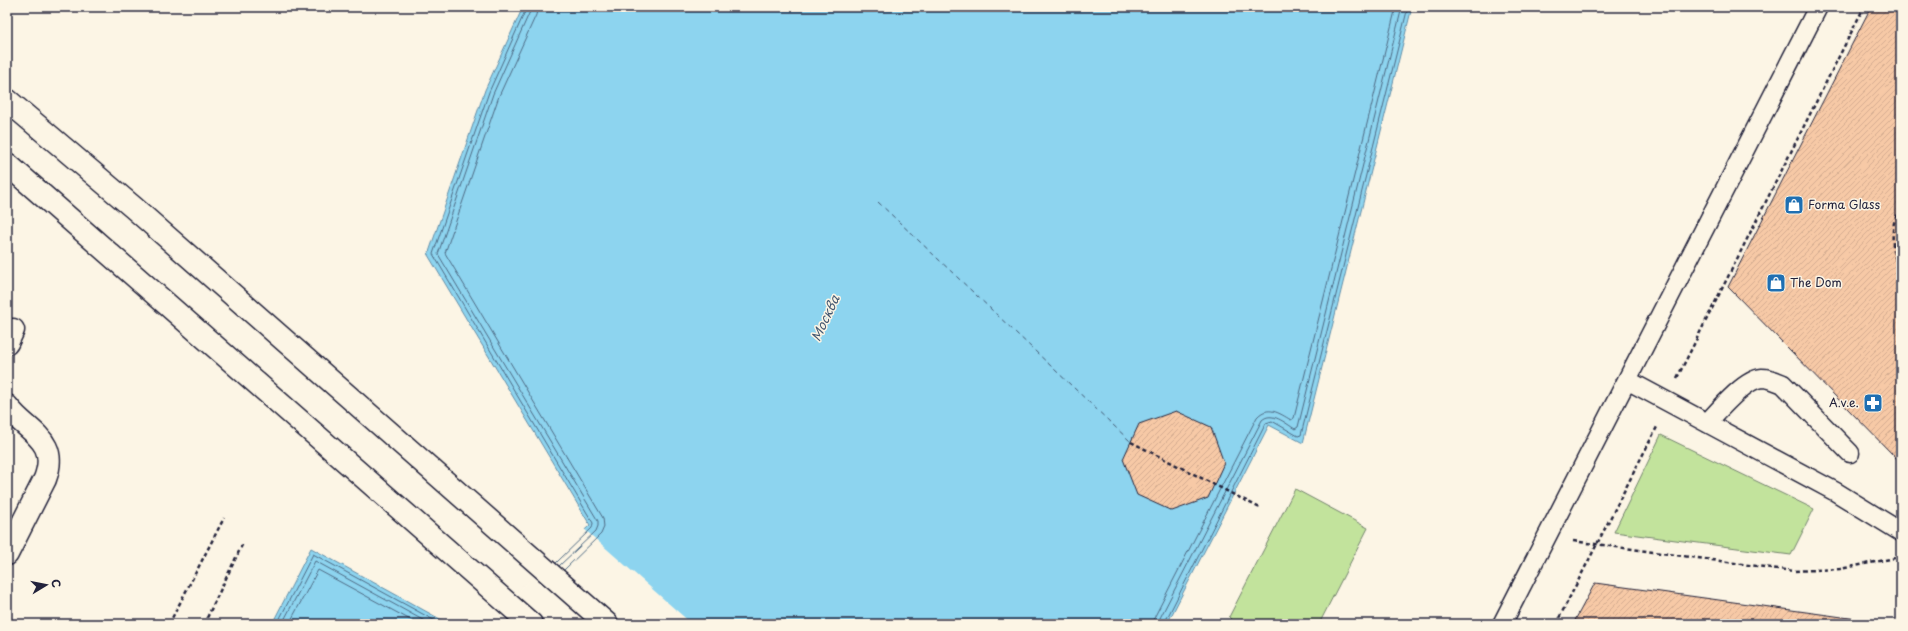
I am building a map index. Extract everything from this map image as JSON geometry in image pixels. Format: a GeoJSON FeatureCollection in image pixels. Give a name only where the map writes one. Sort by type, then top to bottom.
{"type":"FeatureCollection","features":[{"type":"Feature","properties":{"kind":"street"},"geometry":{"type":"LineString","coordinates":[[7,100],[134,208],[607,624]]}},
{"type":"Feature","properties":{"kind":"street"},"geometry":{"type":"LineString","coordinates":[[7,164],[531,624]]}},
{"type":"Feature","properties":{"kind":"street"},"geometry":{"type":"LineString","coordinates":[[7,406],[43,441],[49,458],[49,468],[7,554]]}},
{"type":"Feature","properties":{"kind":"lane"},"geometry":{"type":"LineString","coordinates":[[1502,624],[1818,7]]}},
{"type":"Feature","properties":{"kind":"lane"},"geometry":{"type":"LineString","coordinates":[[1707,423],[1748,383],[1760,378],[1771,379],[1783,384],[1850,453]]}},
{"type":"Feature","properties":{"kind":"lane"},"geometry":{"type":"LineString","coordinates":[[1627,380],[1836,492],[1901,532]]}},
{"type":"Feature","properties":{"kind":"path"},"geometry":{"type":"LineString","coordinates":[[1556,624],[1656,430],[1683,363],[1864,7]]}},
{"type":"Feature","properties":{"kind":"path"},"geometry":{"type":"LineString","coordinates":[[1901,209],[1894,222],[1892,243],[1898,267],[1901,272]]}},
{"type":"Feature","properties":{"kind":"path"},"geometry":{"type":"LineString","coordinates":[[1131,442],[1260,508]]}},
{"type":"Feature","properties":{"kind":"path"},"geometry":{"type":"LineString","coordinates":[[169,624],[224,518]]}},
{"type":"Feature","properties":{"kind":"path"},"geometry":{"type":"LineString","coordinates":[[1547,537],[1793,571],[1840,569],[1901,556]]}},
{"type":"Feature","properties":{"kind":"path"},"geometry":{"type":"LineString","coordinates":[[204,624],[243,543]]}},
{"type":"Feature","properties":{"kind":"green space"},"geometry":{"type":"Polygon","coordinates":[[[1661,435],[1814,509],[1791,555],[1614,532],[1661,435]]]}},
{"type":"Feature","properties":{"kind":"green space"},"geometry":{"type":"Polygon","coordinates":[[[1295,489],[1368,528],[1319,624],[1236,624],[1229,617],[1295,489]]]}},
{"type":"Feature","properties":{"kind":"water","name":"Москва"},"geometry":{"type":"Polygon","coordinates":[[[523,7],[1412,7],[1303,443],[1269,425],[1167,624],[486,624],[590,525],[428,255],[485,90],[523,7]]]}},
{"type":"Feature","properties":{"kind":"water"},"geometry":{"type":"Polygon","coordinates":[[[311,548],[449,624],[272,624],[311,548]]]}},
{"type":"Feature","properties":{"kind":"pier"},"geometry":{"type":"Polygon","coordinates":[[[583,528],[692,624],[484,624],[583,528]]]}},
{"type":"Feature","properties":{"kind":"building"},"geometry":{"type":"Polygon","coordinates":[[[1871,7],[1901,7],[1901,463],[1728,287],[1871,7]]]}},
{"type":"Feature","properties":{"kind":"building"},"geometry":{"type":"Polygon","coordinates":[[[1176,411],[1211,427],[1224,463],[1208,498],[1172,511],[1137,495],[1123,459],[1139,424],[1176,411]]]}},
{"type":"Feature","properties":{"kind":"building"},"geometry":{"type":"Polygon","coordinates":[[[1595,583],[1886,623],[1895,624],[1573,624],[1595,583]]]}},
{"type":"Feature","properties":{"kind":"ferry route"},"geometry":{"type":"LineString","coordinates":[[878,202],[1131,442]]}},
{"type":"Feature","properties":{"kind":"place","name":"Forma Glass"},"geometry":{"type":"Point","coordinates":[1794,205]}},
{"type":"Feature","properties":{"kind":"place","name":"The Dom"},"geometry":{"type":"Point","coordinates":[1776,283]}},
{"type":"Feature","properties":{"kind":"place","name":"A.v.e."},"geometry":{"type":"Point","coordinates":[1873,403]}}]}
